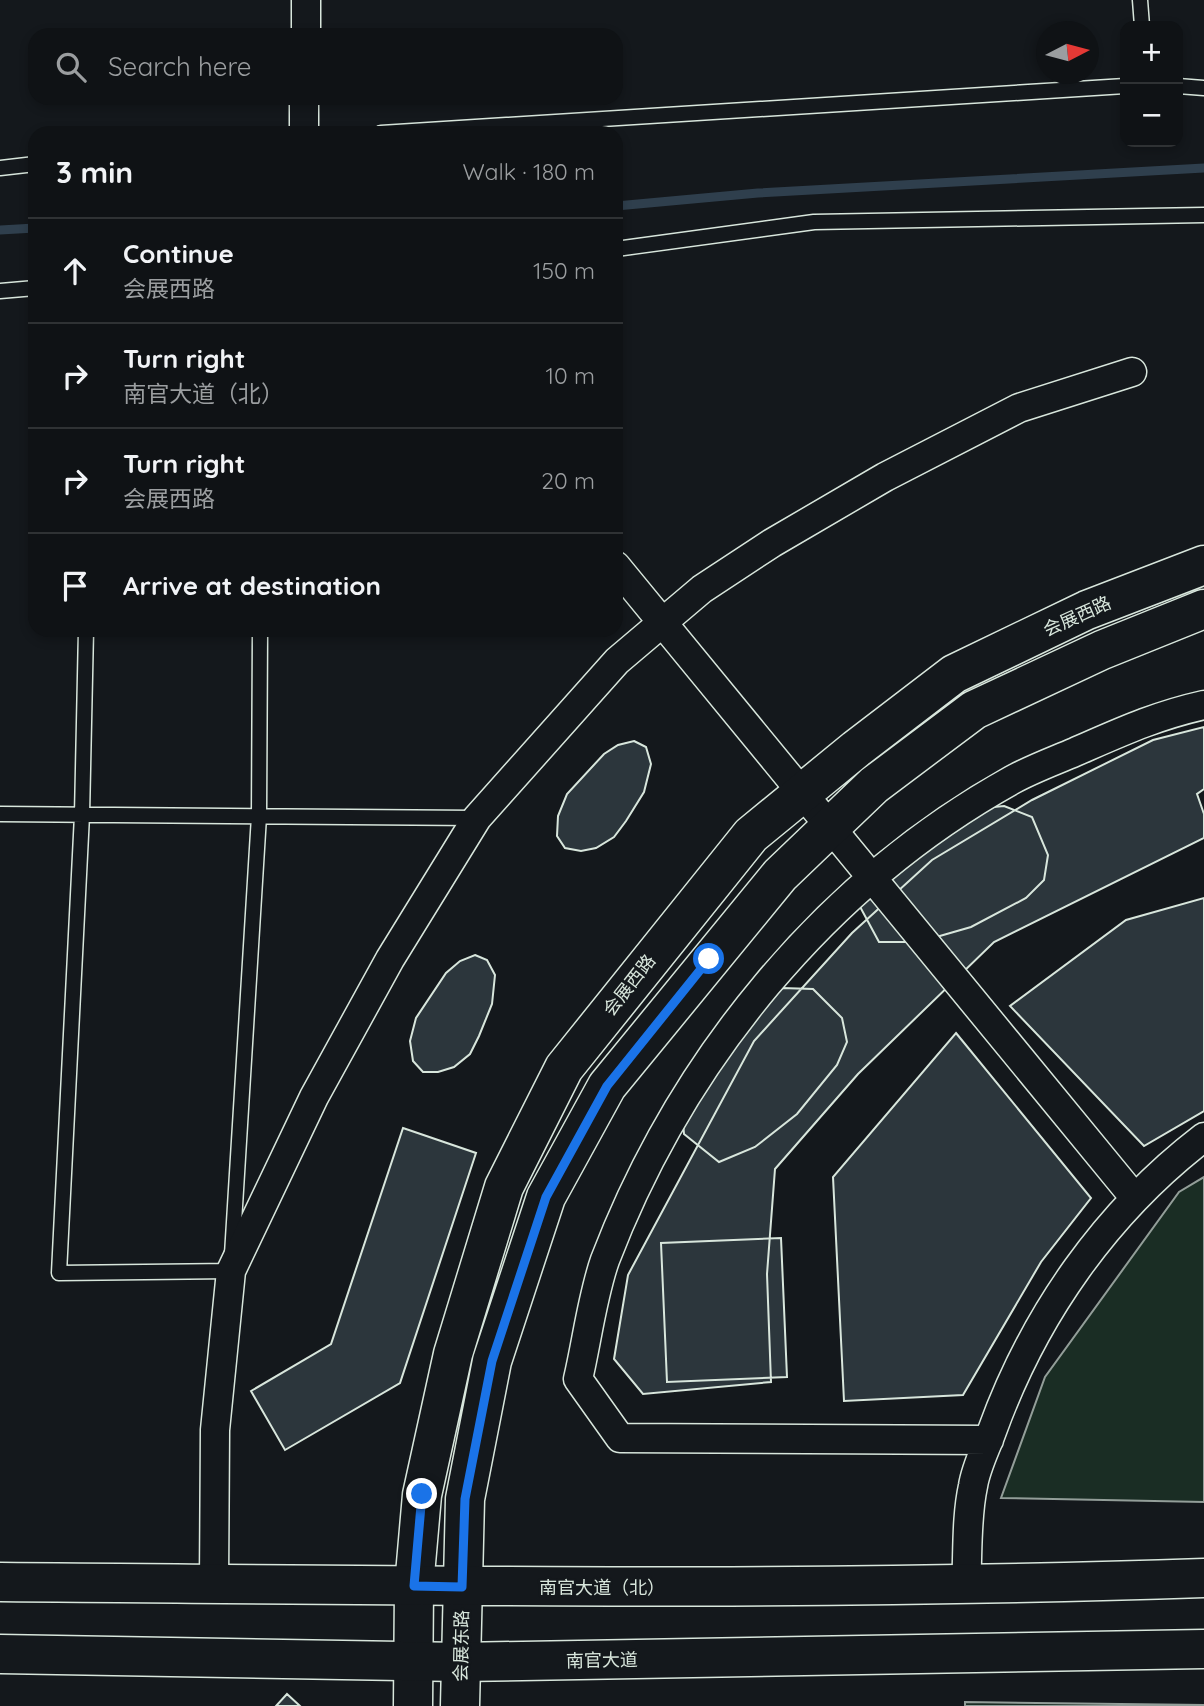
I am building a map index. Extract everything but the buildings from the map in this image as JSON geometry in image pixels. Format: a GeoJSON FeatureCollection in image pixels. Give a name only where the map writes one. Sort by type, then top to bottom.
{"type":"FeatureCollection","features":[{"type":"Feature","properties":{"kind":"main road","name":"会展西路"},"geometry":{"type":"LineString","coordinates":[[412,1662],[414,1586],[422,1494],[453,1354],[504,1187],[564,1068],[751,835],[802,793],[954,674],[1087,610],[1204,565]]}},
{"type":"Feature","properties":{"kind":"main road"},"geometry":{"type":"LineString","coordinates":[[462,1587],[465,1499],[492,1361],[546,1197],[607,1086],[780,876],[874,785],[974,710],[1102,650],[1204,609]]}},
{"type":"Feature","properties":{"kind":"main road","name":"南官大道（北）"},"geometry":{"type":"LineString","coordinates":[[0,1582],[462,1587],[966,1587],[1204,1578]]}},
{"type":"Feature","properties":{"kind":"main road","name":"会展东路"},"geometry":{"type":"LineString","coordinates":[[460,1706],[462,1587]]}},
{"type":"Feature","properties":{"kind":"main road","name":"南官大道"},"geometry":{"type":"LineString","coordinates":[[0,1654],[460,1662],[1204,1648]]}},
{"type":"Feature","properties":{"kind":"main road"},"geometry":{"type":"LineString","coordinates":[[412,1662],[413,1706]]}},
{"type":"Feature","properties":{"kind":"street"},"geometry":{"type":"LineString","coordinates":[[306,0],[306,28]]}},
{"type":"Feature","properties":{"kind":"street"},"geometry":{"type":"LineString","coordinates":[[304,105],[304,126]]}},
{"type":"Feature","properties":{"kind":"street"},"geometry":{"type":"LineString","coordinates":[[214,1583],[215,1430],[231,1271],[314,1097],[390,959],[477,818],[617,661],[702,589],[772,543],[885,477],[1019,408],[1132,372]]}},
{"type":"Feature","properties":{"kind":"street"},"geometry":{"type":"LineString","coordinates":[[623,575],[1134,1197]]}},
{"type":"Feature","properties":{"kind":"street"},"geometry":{"type":"LineString","coordinates":[[989,1440],[620,1438],[578,1379],[605,1262],[663,1133],[733,1026],[810,933],[917,841],[1013,780],[1156,716],[1204,705]]}},
{"type":"Feature","properties":{"kind":"street"},"geometry":{"type":"LineString","coordinates":[[966,1587],[973,1485],[989,1440],[1035,1334],[1086,1254],[1134,1197],[1170,1163],[1204,1138]]}},
{"type":"Feature","properties":{"kind":"lane"},"geometry":{"type":"LineString","coordinates":[[1140,0],[1142,21]]}},
{"type":"Feature","properties":{"kind":"lane"},"geometry":{"type":"LineString","coordinates":[[492,126],[1120,86]]}},
{"type":"Feature","properties":{"kind":"lane"},"geometry":{"type":"LineString","coordinates":[[1183,86],[1204,88]]}},
{"type":"Feature","properties":{"kind":"lane"},"geometry":{"type":"LineString","coordinates":[[0,168],[28,165]]}},
{"type":"Feature","properties":{"kind":"lane"},"geometry":{"type":"LineString","coordinates":[[623,248],[814,222],[1204,215]]}},
{"type":"Feature","properties":{"kind":"lane"},"geometry":{"type":"LineString","coordinates":[[0,291],[28,289]]}},
{"type":"Feature","properties":{"kind":"lane"},"geometry":{"type":"LineString","coordinates":[[86,637],[82,815],[59,1273],[231,1271],[259,816],[260,637]]}},
{"type":"Feature","properties":{"kind":"lane"},"geometry":{"type":"LineString","coordinates":[[0,814],[477,818]]}},
{"type":"Feature","properties":{"kind":"green space"},"geometry":{"type":"Polygon","coordinates":[[[1204,1177],[1204,1502],[1001,1498],[1045,1377],[1179,1192],[1204,1177]]]}},
{"type":"Feature","properties":{"kind":"green space"},"geometry":{"type":"Polygon","coordinates":[[[965,1702],[1204,1705],[1204,1706],[965,1706],[965,1702]]]}},
{"type":"Feature","properties":{"kind":"waterway"},"geometry":{"type":"LineString","coordinates":[[623,205],[758,193],[1204,168]]}},
{"type":"Feature","properties":{"kind":"waterway"},"geometry":{"type":"LineString","coordinates":[[0,230],[28,228]]}},
{"type":"Feature","properties":{"kind":"route"},"geometry":{"type":"LineString","coordinates":[[422,1494],[414,1586],[462,1587],[465,1499],[492,1361],[546,1197],[607,1086],[709,959]]}}]}
